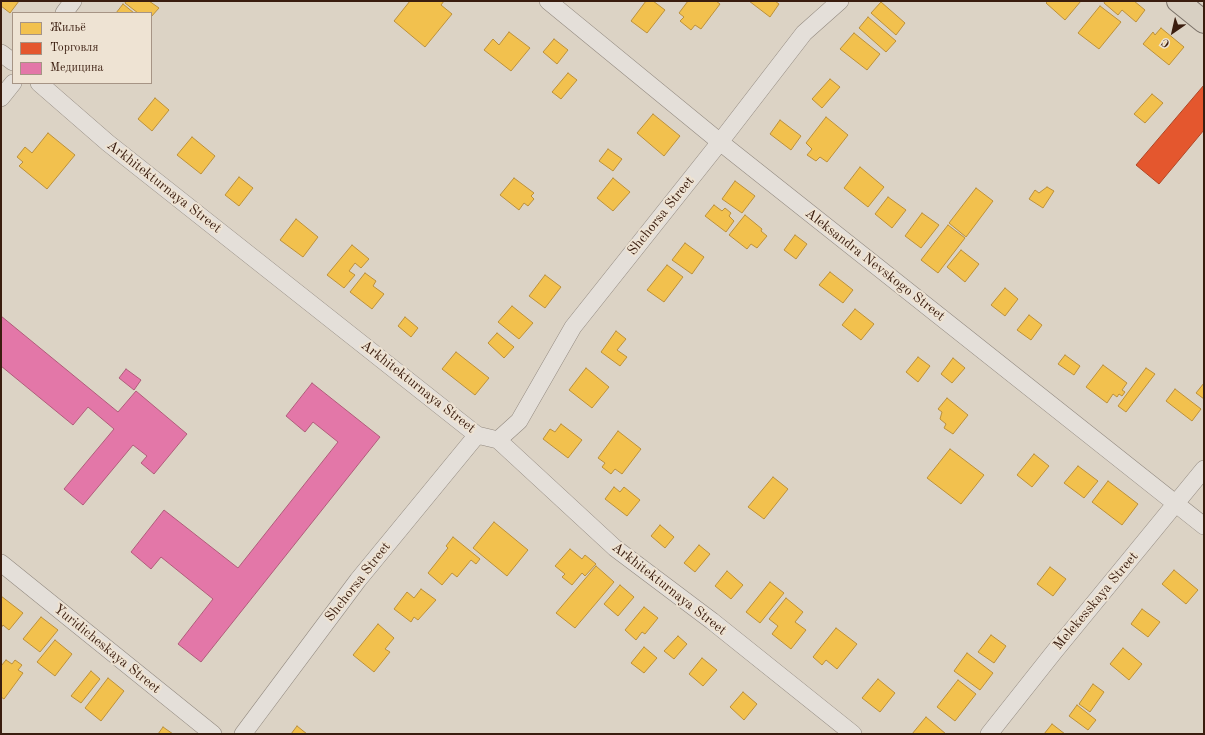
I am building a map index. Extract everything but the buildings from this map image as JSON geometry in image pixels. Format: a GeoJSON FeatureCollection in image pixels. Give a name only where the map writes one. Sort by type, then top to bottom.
{"type":"FeatureCollection","features":[{"type":"Feature","properties":{"kind":"main road"},"geometry":{"type":"LineString","coordinates":[[1178,1],[1204,22]]}},
{"type":"Feature","properties":{"kind":"street"},"geometry":{"type":"LineString","coordinates":[[65,12],[73,1]]}},
{"type":"Feature","properties":{"kind":"street","name":"Aleksandra Nevskogo Street"},"geometry":{"type":"LineString","coordinates":[[548,1],[720,142],[1204,526]]}},
{"type":"Feature","properties":{"kind":"street","name":"Shchorsa Street"},"geometry":{"type":"LineString","coordinates":[[498,440],[519,421],[573,327],[720,142],[804,33],[840,1]]}},
{"type":"Feature","properties":{"kind":"street"},"geometry":{"type":"LineString","coordinates":[[1,53],[12,61]]}},
{"type":"Feature","properties":{"kind":"street"},"geometry":{"type":"LineString","coordinates":[[1,98],[12,84]]}},
{"type":"Feature","properties":{"kind":"street","name":"Arkhitekturnaya Street"},"geometry":{"type":"LineString","coordinates":[[40,84],[108,143],[477,435],[498,440],[615,548],[712,621],[853,734]]}},
{"type":"Feature","properties":{"kind":"street","name":"Shchorsa Street"},"geometry":{"type":"LineString","coordinates":[[243,734],[358,580],[477,435]]}},
{"type":"Feature","properties":{"kind":"street","name":"Melekesskaya Street"},"geometry":{"type":"LineString","coordinates":[[989,734],[1204,469]]}},
{"type":"Feature","properties":{"kind":"street","name":"Yuridicheskaya Street"},"geometry":{"type":"LineString","coordinates":[[1,563],[213,734]]}}]}
